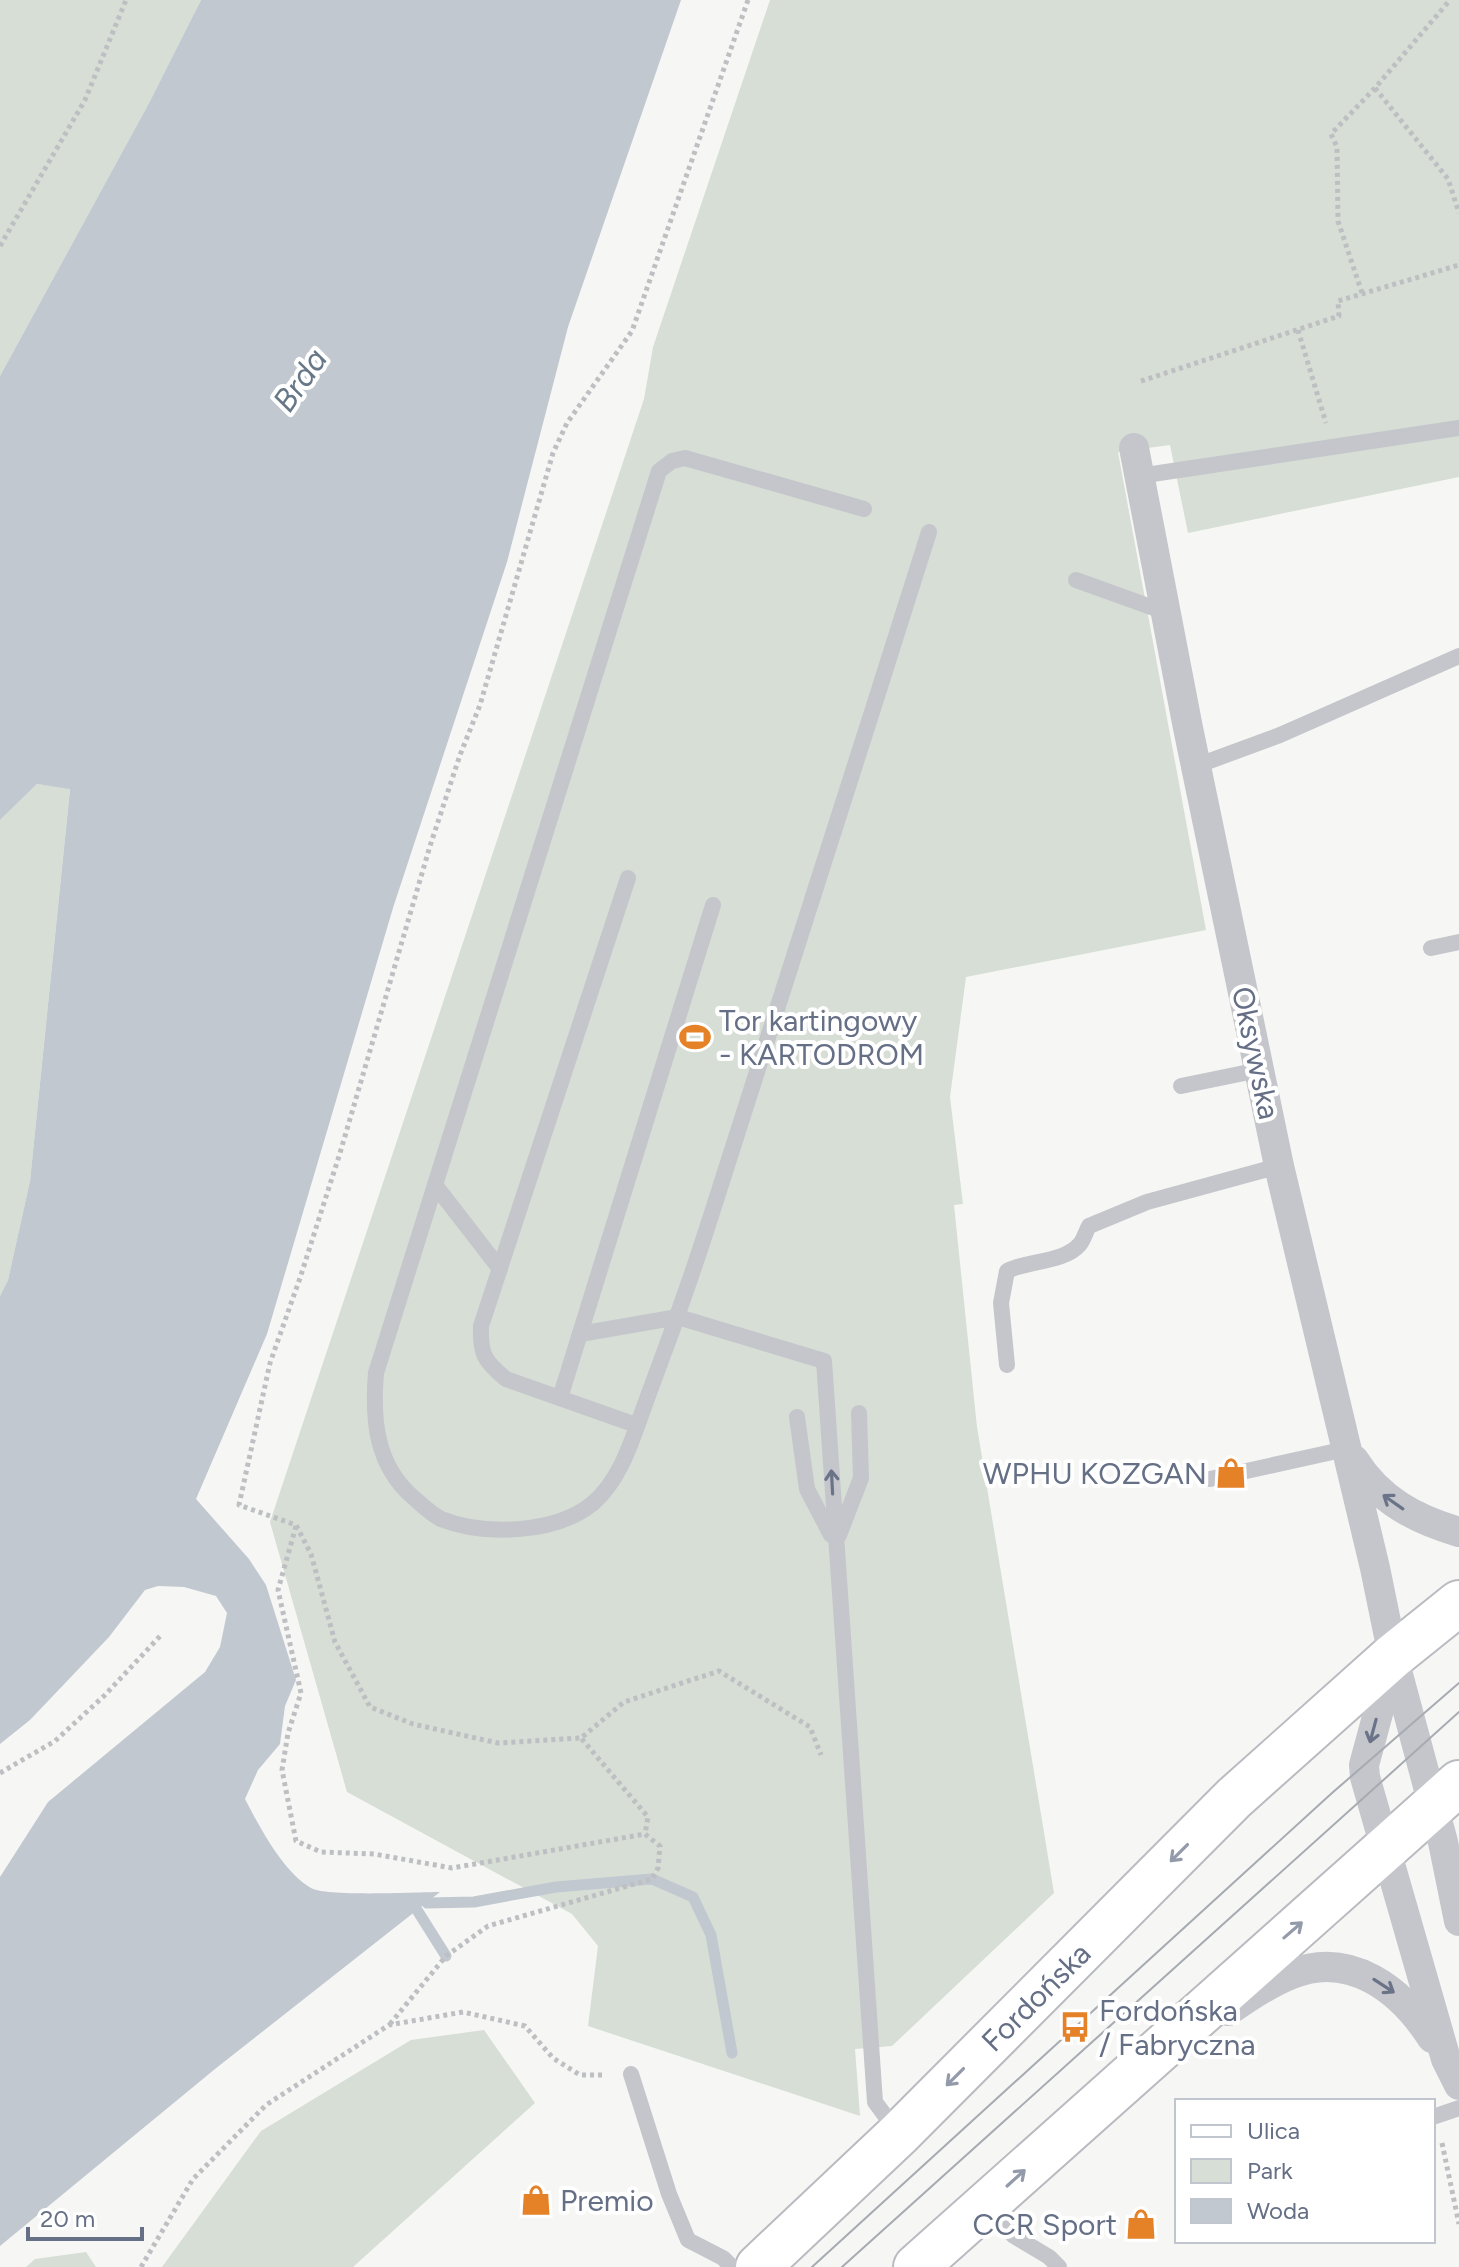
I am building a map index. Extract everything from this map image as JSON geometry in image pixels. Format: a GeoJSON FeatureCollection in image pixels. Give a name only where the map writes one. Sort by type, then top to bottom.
{"type":"FeatureCollection","features":[{"type":"Feature","properties":{"kind":"main road"},"geometry":{"type":"LineString","coordinates":[[1393,1656],[1459,1603]]}},
{"type":"Feature","properties":{"kind":"main road","name":"Fordońska"},"geometry":{"type":"LineString","coordinates":[[758,2267],[899,2134],[1234,1798],[1393,1656]]}},
{"type":"Feature","properties":{"kind":"main road"},"geometry":{"type":"LineString","coordinates":[[916,2267],[1446,1793]]}},
{"type":"Feature","properties":{"kind":"street","name":"Oksywska"},"geometry":{"type":"LineString","coordinates":[[1136,462],[1279,1166],[1375,1568],[1393,1656],[1446,1793],[1459,1921]]}},
{"type":"Feature","properties":{"kind":"street"},"geometry":{"type":"LineString","coordinates":[[1346,1449],[1365,1477],[1387,1500],[1432,1524],[1459,1532]]}},
{"type":"Feature","properties":{"kind":"street"},"geometry":{"type":"LineString","coordinates":[[1393,1656],[1364,1765],[1365,1777],[1452,2072]]}},
{"type":"Feature","properties":{"kind":"street"},"geometry":{"type":"LineString","coordinates":[[1120,2084],[1264,1987],[1295,1972],[1330,1967],[1354,1971],[1385,1985],[1401,1997],[1420,2018],[1452,2072]]}},
{"type":"Feature","properties":{"kind":"lane"},"geometry":{"type":"LineString","coordinates":[[1136,462],[1334,447],[1459,428]]}},
{"type":"Feature","properties":{"kind":"lane"},"geometry":{"type":"LineString","coordinates":[[864,509],[685,458],[672,461],[659,471],[376,1373],[373,1410],[378,1442],[388,1467],[407,1492],[438,1518],[479,1530],[518,1529],[556,1522],[591,1505],[613,1479],[678,1317],[929,532]]}},
{"type":"Feature","properties":{"kind":"lane"},"geometry":{"type":"LineString","coordinates":[[1076,580],[1165,612]]}},
{"type":"Feature","properties":{"kind":"lane"},"geometry":{"type":"LineString","coordinates":[[1196,766],[1280,735],[1459,656]]}},
{"type":"Feature","properties":{"kind":"lane"},"geometry":{"type":"LineString","coordinates":[[628,878],[481,1326],[480,1348],[490,1365],[506,1379],[636,1425]]}},
{"type":"Feature","properties":{"kind":"lane"},"geometry":{"type":"LineString","coordinates":[[560,1398],[713,905]]}},
{"type":"Feature","properties":{"kind":"lane"},"geometry":{"type":"LineString","coordinates":[[1431,948],[1459,942]]}},
{"type":"Feature","properties":{"kind":"lane"},"geometry":{"type":"LineString","coordinates":[[1181,1086],[1259,1070]]}},
{"type":"Feature","properties":{"kind":"lane"},"geometry":{"type":"LineString","coordinates":[[1007,1365],[1001,1303],[1007,1271],[1067,1253],[1081,1243],[1089,1226],[1147,1202],[1279,1166]]}},
{"type":"Feature","properties":{"kind":"lane"},"geometry":{"type":"LineString","coordinates":[[435,1185],[500,1269]]}},
{"type":"Feature","properties":{"kind":"lane"},"geometry":{"type":"LineString","coordinates":[[580,1334],[678,1317],[824,1361],[875,2102],[899,2134]]}},
{"type":"Feature","properties":{"kind":"lane"},"geometry":{"type":"LineString","coordinates":[[836,1548],[844,1518],[861,1478],[859,1413]]}},
{"type":"Feature","properties":{"kind":"lane"},"geometry":{"type":"LineString","coordinates":[[797,1417],[807,1489],[826,1521],[836,1548]]}},
{"type":"Feature","properties":{"kind":"lane"},"geometry":{"type":"LineString","coordinates":[[1210,1479],[1346,1449]]}},
{"type":"Feature","properties":{"kind":"lane"},"geometry":{"type":"LineString","coordinates":[[631,2074],[669,2194],[688,2240],[723,2258],[732,2267]]}},
{"type":"Feature","properties":{"kind":"lane"},"geometry":{"type":"LineString","coordinates":[[1435,2117],[1459,2108]]}},
{"type":"Feature","properties":{"kind":"lane"},"geometry":{"type":"LineString","coordinates":[[985,2207],[1014,2236],[1049,2257],[1059,2267]]}},
{"type":"Feature","properties":{"kind":"path"},"geometry":{"type":"LineString","coordinates":[[0,246],[85,100],[126,0]]}},
{"type":"Feature","properties":{"kind":"path"},"geometry":{"type":"LineString","coordinates":[[748,0],[632,331],[567,423],[553,453],[480,705],[434,833],[340,1153],[270,1363],[239,1505],[296,1525],[311,1554],[335,1642],[370,1707],[413,1724],[498,1743],[581,1738],[624,1702],[719,1671],[810,1727],[827,1769]]}},
{"type":"Feature","properties":{"kind":"path"},"geometry":{"type":"LineString","coordinates":[[1362,293],[1338,221],[1337,147],[1331,134],[1450,0]]}},
{"type":"Feature","properties":{"kind":"path"},"geometry":{"type":"LineString","coordinates":[[1375,88],[1448,179],[1459,213]]}},
{"type":"Feature","properties":{"kind":"path"},"geometry":{"type":"LineString","coordinates":[[1141,381],[1339,316],[1338,301],[1459,265]]}},
{"type":"Feature","properties":{"kind":"path"},"geometry":{"type":"LineString","coordinates":[[1298,330],[1334,447]]}},
{"type":"Feature","properties":{"kind":"path"},"geometry":{"type":"LineString","coordinates":[[141,2267],[193,2179],[266,2105],[389,2025],[446,1956],[488,1926],[652,1879],[658,1868],[660,1846],[645,1834],[452,1868],[374,1854],[321,1852],[296,1841],[282,1770],[288,1733],[301,1693],[278,1590],[296,1525]]}},
{"type":"Feature","properties":{"kind":"path"},"geometry":{"type":"LineString","coordinates":[[0,1773],[55,1741],[104,1696],[162,1634]]}},
{"type":"Feature","properties":{"kind":"path"},"geometry":{"type":"LineString","coordinates":[[581,1738],[648,1817],[645,1834]]}},
{"type":"Feature","properties":{"kind":"path"},"geometry":{"type":"LineString","coordinates":[[389,2025],[463,2012],[525,2026],[553,2058],[580,2075],[631,2074]]}},
{"type":"Feature","properties":{"kind":"path"},"geometry":{"type":"LineString","coordinates":[[1435,2121],[1459,2224]]}},
{"type":"Feature","properties":{"kind":"green space"},"geometry":{"type":"Polygon","coordinates":[[[0,0],[201,0],[149,103],[0,376],[0,0]]]}},
{"type":"Feature","properties":{"kind":"green space","name":"Tor kartingowy - KARTODROM"},"geometry":{"type":"Polygon","coordinates":[[[770,0],[1459,0],[1459,477],[1188,533],[1170,445],[1118,452],[1206,930],[966,977],[950,1097],[963,1204],[954,1205],[977,1427],[1054,1893],[892,2046],[855,2049],[860,2116],[588,2026],[598,1946],[572,1914],[347,1792],[270,1522],[644,399],[653,347],[770,0]]]}},
{"type":"Feature","properties":{"kind":"green space"},"geometry":{"type":"Polygon","coordinates":[[[37,784],[70,788],[30,1181],[8,1280],[0,1296],[0,820],[37,784]]]}},
{"type":"Feature","properties":{"kind":"green space"},"geometry":{"type":"Polygon","coordinates":[[[484,2030],[535,2103],[353,2267],[162,2267],[261,2131],[411,2040],[484,2030]]]}},
{"type":"Feature","properties":{"kind":"green space"},"geometry":{"type":"Polygon","coordinates":[[[86,2252],[96,2267],[26,2267],[35,2259],[86,2252]]]}},
{"type":"Feature","properties":{"kind":"water","name":"Brda"},"geometry":{"type":"Polygon","coordinates":[[[201,0],[681,0],[568,327],[507,562],[393,908],[267,1334],[196,1499],[249,1559],[266,1585],[296,1680],[285,1706],[280,1744],[258,1770],[245,1799],[265,1835],[291,1871],[311,1888],[320,1891],[440,1892],[215,2069],[0,2246],[0,1877],[48,1802],[205,1672],[220,1647],[227,1613],[216,1596],[184,1587],[158,1586],[145,1590],[109,1637],[30,1720],[0,1744],[0,1296],[8,1280],[30,1181],[70,789],[37,784],[0,820],[0,376],[149,103],[201,0]]]}},
{"type":"Feature","properties":{"kind":"waterway"},"geometry":{"type":"LineString","coordinates":[[427,1903],[474,1902],[556,1887],[652,1879],[693,1897],[711,1935],[732,2053]]}},
{"type":"Feature","properties":{"kind":"waterway"},"geometry":{"type":"LineString","coordinates":[[417,1910],[446,1956]]}},
{"type":"Feature","properties":{"kind":"tram line"},"geometry":{"type":"LineString","coordinates":[[812,2267],[1332,1793],[1459,1683]]}},
{"type":"Feature","properties":{"kind":"tram line"},"geometry":{"type":"LineString","coordinates":[[842,2267],[1459,1712]]}},
{"type":"Feature","properties":{"kind":"place","name":"Tor kartingowy - KARTODROM"},"geometry":{"type":"Point","coordinates":[695,1037]}},
{"type":"Feature","properties":{"kind":"place","name":"WPHU KOZGAN"},"geometry":{"type":"Point","coordinates":[1231,1473]}},
{"type":"Feature","properties":{"kind":"place","name":"Fordońska / Fabryczna"},"geometry":{"type":"Point","coordinates":[1075,2027]}},
{"type":"Feature","properties":{"kind":"place","name":"Premio"},"geometry":{"type":"Point","coordinates":[536,2200]}},
{"type":"Feature","properties":{"kind":"place","name":"CCR Sport"},"geometry":{"type":"Point","coordinates":[1141,2224]}}]}
